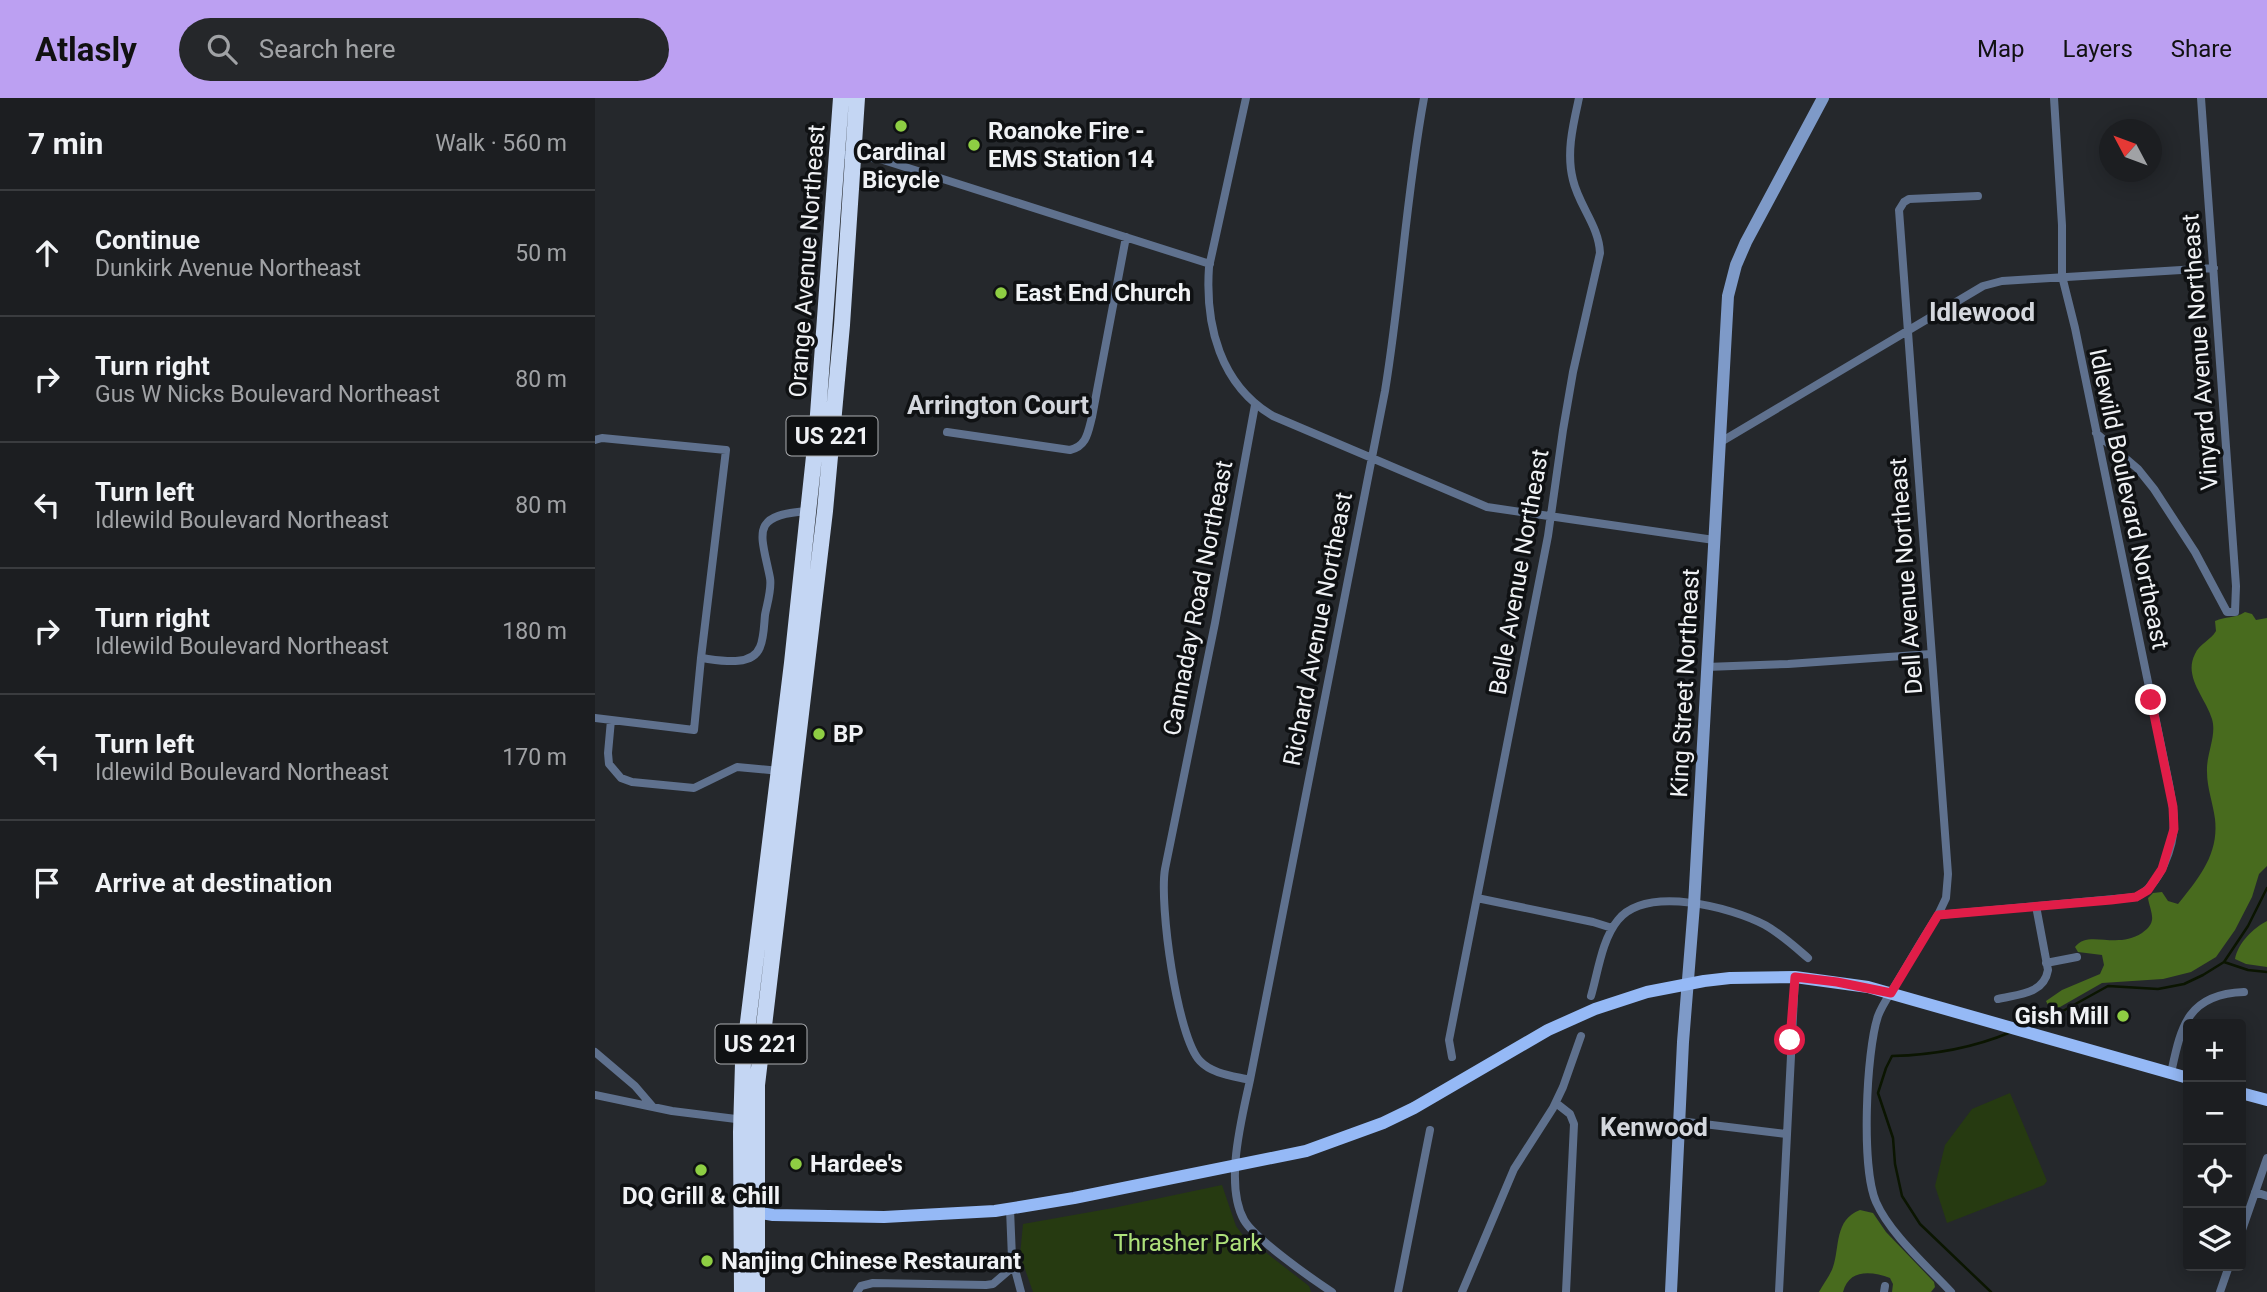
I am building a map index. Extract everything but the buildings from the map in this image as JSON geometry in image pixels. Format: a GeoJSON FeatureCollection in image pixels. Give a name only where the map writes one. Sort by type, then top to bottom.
{"type":"FeatureCollection","features":[{"type":"Feature","properties":{"kind":"highway","name":"Orange Avenue Northeast"},"geometry":{"type":"LineString","coordinates":[[786,771],[825,511],[841,339],[845,154],[841,98]]}},
{"type":"Feature","properties":{"kind":"highway","name":"Orange Avenue Northeast"},"geometry":{"type":"LineString","coordinates":[[757,1292],[749,1212],[748,1121],[760,1054],[827,317],[845,154],[857,98]]}},
{"type":"Feature","properties":{"kind":"highway","name":"Orange Avenue Northeast"},"geometry":{"type":"LineString","coordinates":[[742,1292],[749,1212]]}},
{"type":"Feature","properties":{"kind":"main road"},"geometry":{"type":"LineString","coordinates":[[749,1212],[884,1217],[1010,1209],[1306,1151],[1359,1133],[1414,1108],[1566,1022],[1618,1001],[1688,984],[1730,978],[1795,977],[1891,993],[2183,1077]]}},
{"type":"Feature","properties":{"kind":"main road"},"geometry":{"type":"LineString","coordinates":[[2246,1094],[2267,1100]]}},
{"type":"Feature","properties":{"kind":"street"},"geometry":{"type":"LineString","coordinates":[[1246,98],[1210,264],[1208,299],[1221,355],[1236,385],[1255,405],[1273,416],[1476,504],[1714,540]]}},
{"type":"Feature","properties":{"kind":"street","name":"Richard Avenue Northeast"},"geometry":{"type":"LineString","coordinates":[[1332,1292],[1256,1234],[1246,1223],[1238,1201],[1236,1166],[1250,1080],[1392,350],[1412,166],[1424,98]]}},
{"type":"Feature","properties":{"kind":"street","name":"Belle Avenue Northeast"},"geometry":{"type":"LineString","coordinates":[[1452,1057],[1448,1040],[1551,516],[1569,396],[1600,253],[1597,234],[1571,173],[1570,150],[1579,98]]}},
{"type":"Feature","properties":{"kind":"street","name":"King Street Northeast"},"geometry":{"type":"LineString","coordinates":[[1671,1292],[1726,318],[1731,280],[1746,242],[1823,98]]}},
{"type":"Feature","properties":{"kind":"street","name":"Idlewild Boulevard Northeast"},"geometry":{"type":"LineString","coordinates":[[1938,915],[2111,900],[2143,894],[2162,869],[2174,829],[2169,784],[2063,278],[2054,98]]}},
{"type":"Feature","properties":{"kind":"street","name":"Vinyard Avenue Northeast"},"geometry":{"type":"LineString","coordinates":[[2096,433],[2145,476],[2195,552],[2227,612],[2235,612],[2201,98]]}},
{"type":"Feature","properties":{"kind":"street"},"geometry":{"type":"LineString","coordinates":[[845,154],[880,159],[1210,264]]}},
{"type":"Feature","properties":{"kind":"street","name":"Dell Avenue Northeast"},"geometry":{"type":"LineString","coordinates":[[1938,915],[1948,887],[1899,210],[1909,199],[1978,196]]}},
{"type":"Feature","properties":{"kind":"street"},"geometry":{"type":"LineString","coordinates":[[947,432],[1075,449],[1084,441],[1126,237]]}},
{"type":"Feature","properties":{"kind":"street"},"geometry":{"type":"LineString","coordinates":[[1719,443],[1983,286],[2002,281],[2214,268]]}},
{"type":"Feature","properties":{"kind":"street","name":"Cannaday Road Northeast"},"geometry":{"type":"LineString","coordinates":[[1250,1080],[1209,1068],[1202,1064],[1189,1047],[1169,948],[1162,892],[1255,405]]}},
{"type":"Feature","properties":{"kind":"street"},"geometry":{"type":"LineString","coordinates":[[595,440],[602,438],[726,450],[694,730],[595,718]]}},
{"type":"Feature","properties":{"kind":"street"},"geometry":{"type":"LineString","coordinates":[[701,658],[736,661],[748,658],[760,648],[771,581],[761,534],[764,525],[777,515],[825,511]]}},
{"type":"Feature","properties":{"kind":"street"},"geometry":{"type":"LineString","coordinates":[[1706,667],[1931,654]]}},
{"type":"Feature","properties":{"kind":"street"},"geometry":{"type":"LineString","coordinates":[[611,720],[609,764],[621,778],[632,782],[694,788],[737,767],[786,771]]}},
{"type":"Feature","properties":{"kind":"street"},"geometry":{"type":"LineString","coordinates":[[1477,898],[1612,928]]}},
{"type":"Feature","properties":{"kind":"street"},"geometry":{"type":"LineString","coordinates":[[1591,996],[1612,928],[1625,913],[1639,905],[1656,902],[1722,909],[1754,920],[1781,935],[1808,958]]}},
{"type":"Feature","properties":{"kind":"street"},"geometry":{"type":"LineString","coordinates":[[1999,999],[2040,987],[2047,977],[2036,906]]}},
{"type":"Feature","properties":{"kind":"street"},"geometry":{"type":"LineString","coordinates":[[1938,915],[1878,1017],[1873,1036],[1866,1136],[1872,1192],[1877,1204],[1889,1223],[1951,1292]]}},
{"type":"Feature","properties":{"kind":"street"},"geometry":{"type":"LineString","coordinates":[[2046,963],[2077,957]]}},
{"type":"Feature","properties":{"kind":"street"},"geometry":{"type":"LineString","coordinates":[[1779,1292],[1795,977]]}},
{"type":"Feature","properties":{"kind":"street"},"geometry":{"type":"LineString","coordinates":[[2171,1073],[2186,1019],[2197,1008],[2226,993],[2244,992]]}},
{"type":"Feature","properties":{"kind":"street"},"geometry":{"type":"LineString","coordinates":[[1462,1292],[1514,1168],[1556,1103],[1581,1036]]}},
{"type":"Feature","properties":{"kind":"street"},"geometry":{"type":"LineString","coordinates":[[595,1052],[635,1086],[653,1107]]}},
{"type":"Feature","properties":{"kind":"street"},"geometry":{"type":"LineString","coordinates":[[595,1095],[653,1107],[748,1121]]}},
{"type":"Feature","properties":{"kind":"street"},"geometry":{"type":"LineString","coordinates":[[1556,1103],[1572,1116],[1574,1124],[1566,1292]]}},
{"type":"Feature","properties":{"kind":"street"},"geometry":{"type":"LineString","coordinates":[[1679,1121],[1786,1134]]}},
{"type":"Feature","properties":{"kind":"street"},"geometry":{"type":"LineString","coordinates":[[1398,1292],[1430,1130]]}},
{"type":"Feature","properties":{"kind":"street"},"geometry":{"type":"LineString","coordinates":[[2246,1218],[2267,1158]]}},
{"type":"Feature","properties":{"kind":"street"},"geometry":{"type":"LineString","coordinates":[[2255,1192],[2267,1196]]}},
{"type":"Feature","properties":{"kind":"street"},"geometry":{"type":"LineString","coordinates":[[1010,1209],[1014,1266],[1021,1292]]}},
{"type":"Feature","properties":{"kind":"street"},"geometry":{"type":"LineString","coordinates":[[857,1292],[861,1286],[873,1283],[964,1289],[993,1284],[1014,1266]]}},
{"type":"Feature","properties":{"kind":"street"},"geometry":{"type":"LineString","coordinates":[[2220,1292],[2227,1271]]}},
{"type":"Feature","properties":{"kind":"green space"},"geometry":{"type":"Polygon","coordinates":[[[2245,612],[2252,614],[2256,620],[2267,618],[2267,866],[2259,874],[2252,897],[2235,930],[2216,957],[2191,972],[2163,979],[2102,983],[2060,1007],[2050,1009],[2046,1001],[2062,990],[2100,974],[2104,965],[2102,955],[2078,952],[2075,947],[2087,940],[2122,940],[2142,933],[2152,920],[2148,898],[2153,893],[2162,892],[2168,901],[2178,904],[2206,865],[2215,832],[2207,772],[2213,725],[2194,679],[2192,663],[2197,651],[2216,631],[2215,621],[2245,612]]]}},
{"type":"Feature","properties":{"kind":"green space"},"geometry":{"type":"Polygon","coordinates":[[[2267,921],[2267,967],[2246,964],[2235,959],[2239,947],[2247,937],[2267,921]]]}},
{"type":"Feature","properties":{"kind":"green space"},"geometry":{"type":"Polygon","coordinates":[[[2010,1093],[2047,1181],[2044,1185],[1947,1223],[1935,1186],[1945,1145],[1972,1109],[2010,1093]]]}},
{"type":"Feature","properties":{"kind":"green space","name":"Thrasher Park"},"geometry":{"type":"Polygon","coordinates":[[[1222,1185],[1236,1226],[1242,1234],[1309,1286],[1311,1292],[1033,1292],[1020,1255],[1023,1224],[1222,1185]]]}},
{"type":"Feature","properties":{"kind":"green space"},"geometry":{"type":"Polygon","coordinates":[[[1860,1210],[1873,1213],[1886,1232],[1934,1282],[1935,1287],[1931,1292],[1892,1292],[1893,1284],[1890,1278],[1868,1273],[1850,1279],[1843,1292],[1819,1292],[1833,1267],[1842,1227],[1852,1214],[1860,1210]]]}},
{"type":"Feature","properties":{"kind":"waterway"},"geometry":{"type":"LineString","coordinates":[[2024,1027],[2061,1012],[2108,986],[2158,989],[2184,984],[2203,975],[2224,962],[2248,926],[2267,888]]}},
{"type":"Feature","properties":{"kind":"waterway"},"geometry":{"type":"LineString","coordinates":[[2224,962],[2248,970],[2267,972]]}},
{"type":"Feature","properties":{"kind":"waterway"},"geometry":{"type":"LineString","coordinates":[[1991,1292],[1920,1224],[1902,1196],[1893,1138],[1878,1093],[1892,1056],[1953,1050],[2011,1032]]}},
{"type":"Feature","properties":{"kind":"place","name":"Cardinal Bicycle"},"geometry":{"type":"Point","coordinates":[901,126]}},
{"type":"Feature","properties":{"kind":"place","name":"Roanoke Fire - EMS Station 14"},"geometry":{"type":"Point","coordinates":[974,145]}},
{"type":"Feature","properties":{"kind":"place","name":"East End Church"},"geometry":{"type":"Point","coordinates":[1001,293]}},
{"type":"Feature","properties":{"kind":"place","name":"BP"},"geometry":{"type":"Point","coordinates":[819,734]}},
{"type":"Feature","properties":{"kind":"place","name":"Gish Mill"},"geometry":{"type":"Point","coordinates":[2123,1016]}},
{"type":"Feature","properties":{"kind":"place","name":"Hardee's"},"geometry":{"type":"Point","coordinates":[796,1164]}},
{"type":"Feature","properties":{"kind":"place","name":"DQ Grill & Chill"},"geometry":{"type":"Point","coordinates":[701,1170]}},
{"type":"Feature","properties":{"kind":"place","name":"Nanjing Chinese Restaurant"},"geometry":{"type":"Point","coordinates":[707,1261]}},
{"type":"Feature","properties":{"kind":"district","name":"Idlewood"},"geometry":{"type":"Point","coordinates":[1982,312]}},
{"type":"Feature","properties":{"kind":"district","name":"Arrington Court"},"geometry":{"type":"Point","coordinates":[998,405]}},
{"type":"Feature","properties":{"kind":"district","name":"Kenwood"},"geometry":{"type":"Point","coordinates":[1654,1127]}},
{"type":"Feature","properties":{"kind":"route"},"geometry":{"type":"LineString","coordinates":[[1790,1040],[1795,977],[1868,987],[1891,993],[1938,915],[2111,900],[2136,897],[2148,890],[2162,869],[2171,844],[2175,818],[2151,700]]}}]}
